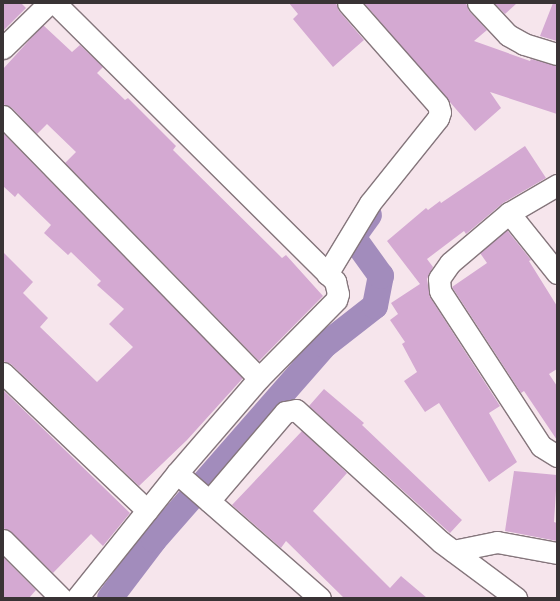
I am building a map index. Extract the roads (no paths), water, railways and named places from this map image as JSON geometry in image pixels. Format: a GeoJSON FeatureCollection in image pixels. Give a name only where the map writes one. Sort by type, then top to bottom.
{"type":"FeatureCollection","features":[{"type":"Feature","properties":{"kind":"street"},"geometry":{"type":"LineString","coordinates":[[3,48],[49,3]]}},
{"type":"Feature","properties":{"kind":"street"},"geometry":{"type":"LineString","coordinates":[[55,3],[335,281],[336,300],[259,378],[195,488]]}},
{"type":"Feature","properties":{"kind":"street"},"geometry":{"type":"LineString","coordinates":[[327,274],[370,203],[438,118],[440,112],[438,105],[348,3]]}},
{"type":"Feature","properties":{"kind":"street"},"geometry":{"type":"LineString","coordinates":[[478,3],[508,35],[524,44],[557,54]]}},
{"type":"Feature","properties":{"kind":"street"},"geometry":{"type":"LineString","coordinates":[[3,116],[259,378]]}},
{"type":"Feature","properties":{"kind":"street"},"geometry":{"type":"LineString","coordinates":[[557,185],[509,212],[450,263],[439,279],[440,292],[541,446],[557,456]]}},
{"type":"Feature","properties":{"kind":"street"},"geometry":{"type":"LineString","coordinates":[[509,212],[557,273]]}},
{"type":"Feature","properties":{"kind":"street"},"geometry":{"type":"LineString","coordinates":[[3,374],[147,510]]}},
{"type":"Feature","properties":{"kind":"street"},"geometry":{"type":"LineString","coordinates":[[77,598],[147,510],[195,488],[285,412],[296,410],[453,551],[516,598]]}},
{"type":"Feature","properties":{"kind":"street"},"geometry":{"type":"LineString","coordinates":[[195,488],[320,598]]}},
{"type":"Feature","properties":{"kind":"street"},"geometry":{"type":"LineString","coordinates":[[3,540],[61,598]]}},
{"type":"Feature","properties":{"kind":"street"},"geometry":{"type":"LineString","coordinates":[[453,551],[497,542],[557,553]]}},
{"type":"Feature","properties":{"kind":"waterway"},"geometry":{"type":"LineString","coordinates":[[110,598],[154,540],[325,345],[375,306],[381,276],[353,237],[369,215]]}}]}
